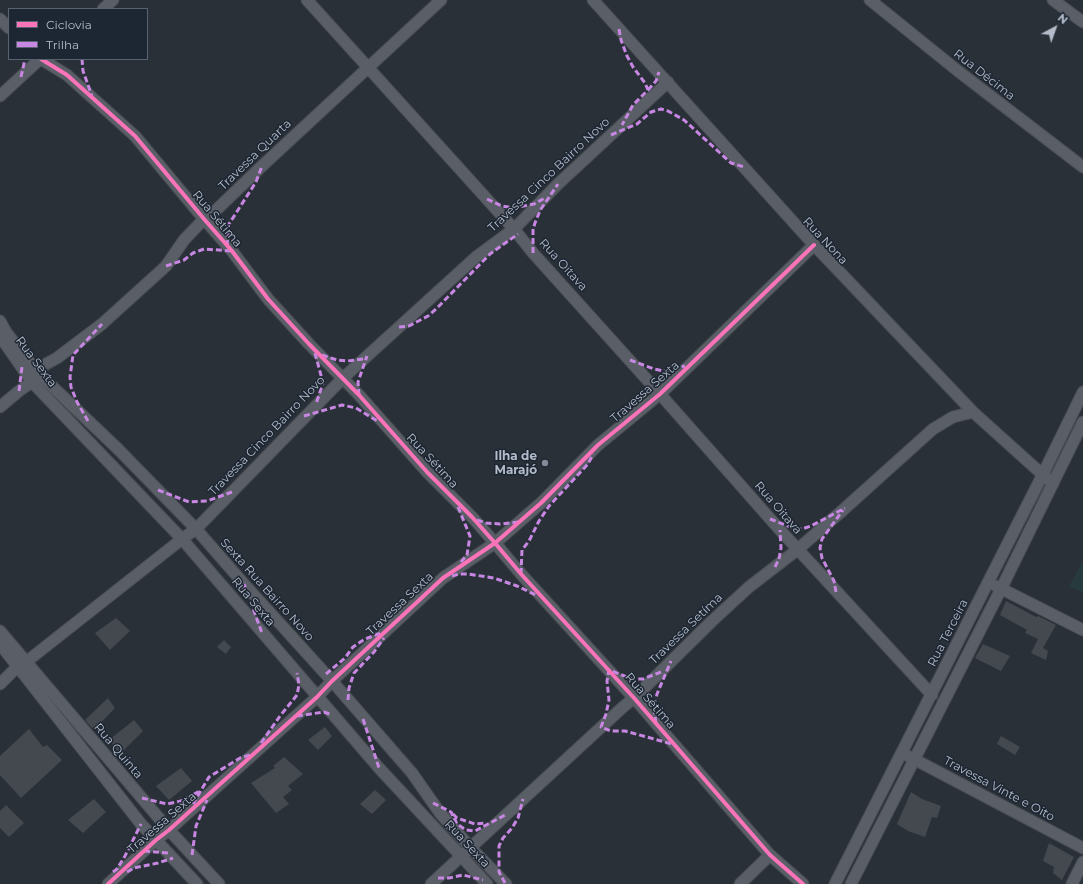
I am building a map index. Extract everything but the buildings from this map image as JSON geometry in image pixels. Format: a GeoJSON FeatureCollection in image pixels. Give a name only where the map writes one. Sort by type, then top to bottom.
{"type":"FeatureCollection","features":[{"type":"Feature","properties":{"kind":"street"},"geometry":{"type":"LineString","coordinates":[[104,8],[113,0]]}},
{"type":"Feature","properties":{"kind":"street","name":"Rua Oitava"},"geometry":{"type":"LineString","coordinates":[[307,0],[514,229],[533,253],[660,394],[797,550],[932,695]]}},
{"type":"Feature","properties":{"kind":"street","name":"Travessa Quarta"},"geometry":{"type":"LineString","coordinates":[[0,407],[102,324],[166,266],[184,240],[204,219],[212,214],[368,66],[441,0]]}},
{"type":"Feature","properties":{"kind":"street","name":"Rua Nona"},"geometry":{"type":"LineString","coordinates":[[593,0],[814,245],[973,412],[1042,476],[1053,484]]}},
{"type":"Feature","properties":{"kind":"street","name":"Rua Décima"},"geometry":{"type":"LineString","coordinates":[[870,0],[958,72],[1083,167]]}},
{"type":"Feature","properties":{"kind":"street"},"geometry":{"type":"LineString","coordinates":[[1054,0],[1083,22]]}},
{"type":"Feature","properties":{"kind":"street"},"geometry":{"type":"LineString","coordinates":[[0,19],[8,27]]}},
{"type":"Feature","properties":{"kind":"street"},"geometry":{"type":"LineString","coordinates":[[0,96],[39,60]]}},
{"type":"Feature","properties":{"kind":"street","name":"Rua Sétima"},"geometry":{"type":"LineString","coordinates":[[42,60],[67,75],[136,136],[232,251],[268,299],[309,344],[359,395],[427,472],[472,517],[521,574],[634,698],[770,855],[803,884]]}},
{"type":"Feature","properties":{"kind":"street","name":"Travessa Cinco Bairro Novo"},"geometry":{"type":"LineString","coordinates":[[0,684],[22,664],[196,529],[343,378],[476,257],[514,229],[558,184],[668,82]]}},
{"type":"Feature","properties":{"kind":"street","name":"Travessa Sexta"},"geometry":{"type":"LineString","coordinates":[[108,884],[317,697],[332,681],[443,578],[495,543],[541,503],[598,446],[660,394],[814,245]]}},
{"type":"Feature","properties":{"kind":"street","name":"Sexta Rua Bairro Novo"},"geometry":{"type":"LineString","coordinates":[[0,321],[35,377],[118,449],[196,529],[412,773],[440,814],[506,884]]}},
{"type":"Feature","properties":{"kind":"street","name":"Rua Sexta"},"geometry":{"type":"LineString","coordinates":[[0,336],[35,377],[182,539],[379,768],[487,884]]}},
{"type":"Feature","properties":{"kind":"street","name":"Rua Terceira"},"geometry":{"type":"LineString","coordinates":[[835,884],[989,582],[1083,392]]}},
{"type":"Feature","properties":{"kind":"street","name":"Travessa Setíma"},"geometry":{"type":"LineString","coordinates":[[431,884],[634,698],[712,621],[749,587],[797,550],[933,429],[953,417],[973,412]]}},
{"type":"Feature","properties":{"kind":"street"},"geometry":{"type":"LineString","coordinates":[[851,884],[1083,424],[1070,418]]}},
{"type":"Feature","properties":{"kind":"street"},"geometry":{"type":"LineString","coordinates":[[989,582],[1083,630]]}},
{"type":"Feature","properties":{"kind":"street","name":"Rua Quinta"},"geometry":{"type":"LineString","coordinates":[[0,631],[22,664],[141,824],[197,884]]}},
{"type":"Feature","properties":{"kind":"street","name":"Rua Quinta"},"geometry":{"type":"LineString","coordinates":[[0,644],[22,664],[169,830],[219,884]]}},
{"type":"Feature","properties":{"kind":"street","name":"Travessa Vinte e Oito"},"geometry":{"type":"LineString","coordinates":[[902,753],[1083,848]]}},
{"type":"Feature","properties":{"kind":"street"},"geometry":{"type":"LineString","coordinates":[[740,884],[770,855]]}},
{"type":"Feature","properties":{"kind":"street"},"geometry":{"type":"LineString","coordinates":[[1072,884],[1083,862]]}},
{"type":"Feature","properties":{"kind":"green space"},"geometry":{"type":"Polygon","coordinates":[[[1083,561],[1083,593],[1069,586],[1083,561]]]}},
{"type":"Feature","properties":{"kind":"marked path"},"geometry":{"type":"LineString","coordinates":[[619,29],[621,40],[627,56],[648,90],[633,105],[622,125]]}},
{"type":"Feature","properties":{"kind":"marked path"},"geometry":{"type":"LineString","coordinates":[[21,77],[25,60]]}},
{"type":"Feature","properties":{"kind":"marked path"},"geometry":{"type":"LineString","coordinates":[[82,60],[83,71],[92,96]]}},
{"type":"Feature","properties":{"kind":"marked path"},"geometry":{"type":"LineString","coordinates":[[648,90],[656,81],[659,72]]}},
{"type":"Feature","properties":{"kind":"marked path"},"geometry":{"type":"LineString","coordinates":[[611,135],[637,124],[651,112],[661,109],[668,111],[684,120],[731,163],[744,167]]}},
{"type":"Feature","properties":{"kind":"marked path"},"geometry":{"type":"LineString","coordinates":[[227,246],[229,224],[256,182],[262,166]]}},
{"type":"Feature","properties":{"kind":"marked path"},"geometry":{"type":"LineString","coordinates":[[533,253],[533,229],[536,220],[541,209],[558,184]]}},
{"type":"Feature","properties":{"kind":"marked path"},"geometry":{"type":"LineString","coordinates":[[487,199],[502,206],[514,208],[534,204],[545,198]]}},
{"type":"Feature","properties":{"kind":"marked path"},"geometry":{"type":"LineString","coordinates":[[399,327],[409,326],[428,316],[490,254],[518,234]]}},
{"type":"Feature","properties":{"kind":"marked path"},"geometry":{"type":"LineString","coordinates":[[166,266],[184,260],[193,253],[204,249],[232,251]]}},
{"type":"Feature","properties":{"kind":"marked path"},"geometry":{"type":"LineString","coordinates":[[88,421],[77,402],[71,387],[70,377],[73,355],[102,324]]}},
{"type":"Feature","properties":{"kind":"marked path"},"geometry":{"type":"LineString","coordinates":[[315,353],[323,383],[316,404]]}},
{"type":"Feature","properties":{"kind":"marked path"},"geometry":{"type":"LineString","coordinates":[[322,355],[337,360],[347,361],[364,359]]}},
{"type":"Feature","properties":{"kind":"marked path"},"geometry":{"type":"LineString","coordinates":[[359,395],[358,382],[367,356]]}},
{"type":"Feature","properties":{"kind":"marked path"},"geometry":{"type":"LineString","coordinates":[[630,360],[664,371],[685,366]]}},
{"type":"Feature","properties":{"kind":"marked path"},"geometry":{"type":"LineString","coordinates":[[19,391],[22,367]]}},
{"type":"Feature","properties":{"kind":"marked path"},"geometry":{"type":"LineString","coordinates":[[304,416],[342,405],[356,408],[379,422]]}},
{"type":"Feature","properties":{"kind":"marked path"},"geometry":{"type":"LineString","coordinates":[[521,574],[522,550],[529,541],[539,521],[549,506],[588,464],[593,454]]}},
{"type":"Feature","properties":{"kind":"marked path"},"geometry":{"type":"LineString","coordinates":[[158,490],[189,502],[207,501],[232,492]]}},
{"type":"Feature","properties":{"kind":"marked path"},"geometry":{"type":"LineString","coordinates":[[458,507],[470,536],[467,555],[461,562]]}},
{"type":"Feature","properties":{"kind":"marked path"},"geometry":{"type":"LineString","coordinates":[[770,519],[793,528],[802,529],[811,526],[845,508]]}},
{"type":"Feature","properties":{"kind":"marked path"},"geometry":{"type":"LineString","coordinates":[[836,592],[834,581],[822,558],[820,548],[822,539],[843,510]]}},
{"type":"Feature","properties":{"kind":"marked path"},"geometry":{"type":"LineString","coordinates":[[477,520],[486,523],[500,524],[519,522]]}},
{"type":"Feature","properties":{"kind":"marked path"},"geometry":{"type":"LineString","coordinates":[[775,567],[779,559],[781,548],[780,530]]}},
{"type":"Feature","properties":{"kind":"marked path"},"geometry":{"type":"LineString","coordinates":[[452,576],[468,574],[494,578],[517,586],[538,596]]}},
{"type":"Feature","properties":{"kind":"marked path"},"geometry":{"type":"LineString","coordinates":[[244,584],[262,633]]}},
{"type":"Feature","properties":{"kind":"marked path"},"geometry":{"type":"LineString","coordinates":[[326,674],[345,658],[353,647],[365,639],[381,633]]}},
{"type":"Feature","properties":{"kind":"marked path"},"geometry":{"type":"LineString","coordinates":[[348,700],[349,688],[354,673],[374,652],[384,638]]}},
{"type":"Feature","properties":{"kind":"marked path"},"geometry":{"type":"LineString","coordinates":[[656,723],[654,709],[657,694],[671,661]]}},
{"type":"Feature","properties":{"kind":"marked path"},"geometry":{"type":"LineString","coordinates":[[661,672],[643,679],[632,679],[609,670],[607,681],[609,700],[601,727],[611,731],[625,731],[672,744]]}},
{"type":"Feature","properties":{"kind":"marked path"},"geometry":{"type":"LineString","coordinates":[[261,743],[297,695],[299,685],[297,673]]}},
{"type":"Feature","properties":{"kind":"marked path"},"geometry":{"type":"LineString","coordinates":[[297,716],[324,712],[332,715]]}},
{"type":"Feature","properties":{"kind":"marked path"},"geometry":{"type":"LineString","coordinates":[[363,719],[379,768]]}},
{"type":"Feature","properties":{"kind":"marked path"},"geometry":{"type":"LineString","coordinates":[[193,804],[209,777],[240,758],[250,755]]}},
{"type":"Feature","properties":{"kind":"marked path"},"geometry":{"type":"LineString","coordinates":[[142,798],[167,804],[181,801],[200,791]]}},
{"type":"Feature","properties":{"kind":"marked path"},"geometry":{"type":"LineString","coordinates":[[505,883],[499,872],[499,846],[518,818],[523,799]]}},
{"type":"Feature","properties":{"kind":"marked path"},"geometry":{"type":"LineString","coordinates":[[192,855],[196,826],[207,800]]}},
{"type":"Feature","properties":{"kind":"marked path"},"geometry":{"type":"LineString","coordinates":[[433,803],[451,812],[457,824],[466,830],[475,831],[507,814]]}},
{"type":"Feature","properties":{"kind":"marked path"},"geometry":{"type":"LineString","coordinates":[[453,814],[457,818],[475,824],[486,823]]}},
{"type":"Feature","properties":{"kind":"marked path"},"geometry":{"type":"LineString","coordinates":[[113,872],[117,869],[125,856],[141,824]]}},
{"type":"Feature","properties":{"kind":"marked path"},"geometry":{"type":"LineString","coordinates":[[144,851],[168,853]]}},
{"type":"Feature","properties":{"kind":"marked path"},"geometry":{"type":"LineString","coordinates":[[127,872],[134,868],[173,858]]}},
{"type":"Feature","properties":{"kind":"marked path"},"geometry":{"type":"LineString","coordinates":[[438,878],[449,878],[463,875],[483,880]]}},
{"type":"Feature","properties":{"kind":"cycle path"},"geometry":{"type":"LineString","coordinates":[[43,60],[67,75],[135,136],[232,251],[268,299],[309,344],[359,395],[427,472],[472,517],[521,574],[634,698],[770,855],[803,884]]}},
{"type":"Feature","properties":{"kind":"cycle path"},"geometry":{"type":"LineString","coordinates":[[108,884],[317,697],[332,681],[443,578],[495,543],[541,503],[598,445],[660,394],[814,245]]}},
{"type":"Feature","properties":{"kind":"place","name":"Ilha de Marajó"},"geometry":{"type":"Point","coordinates":[545,463]}}]}
